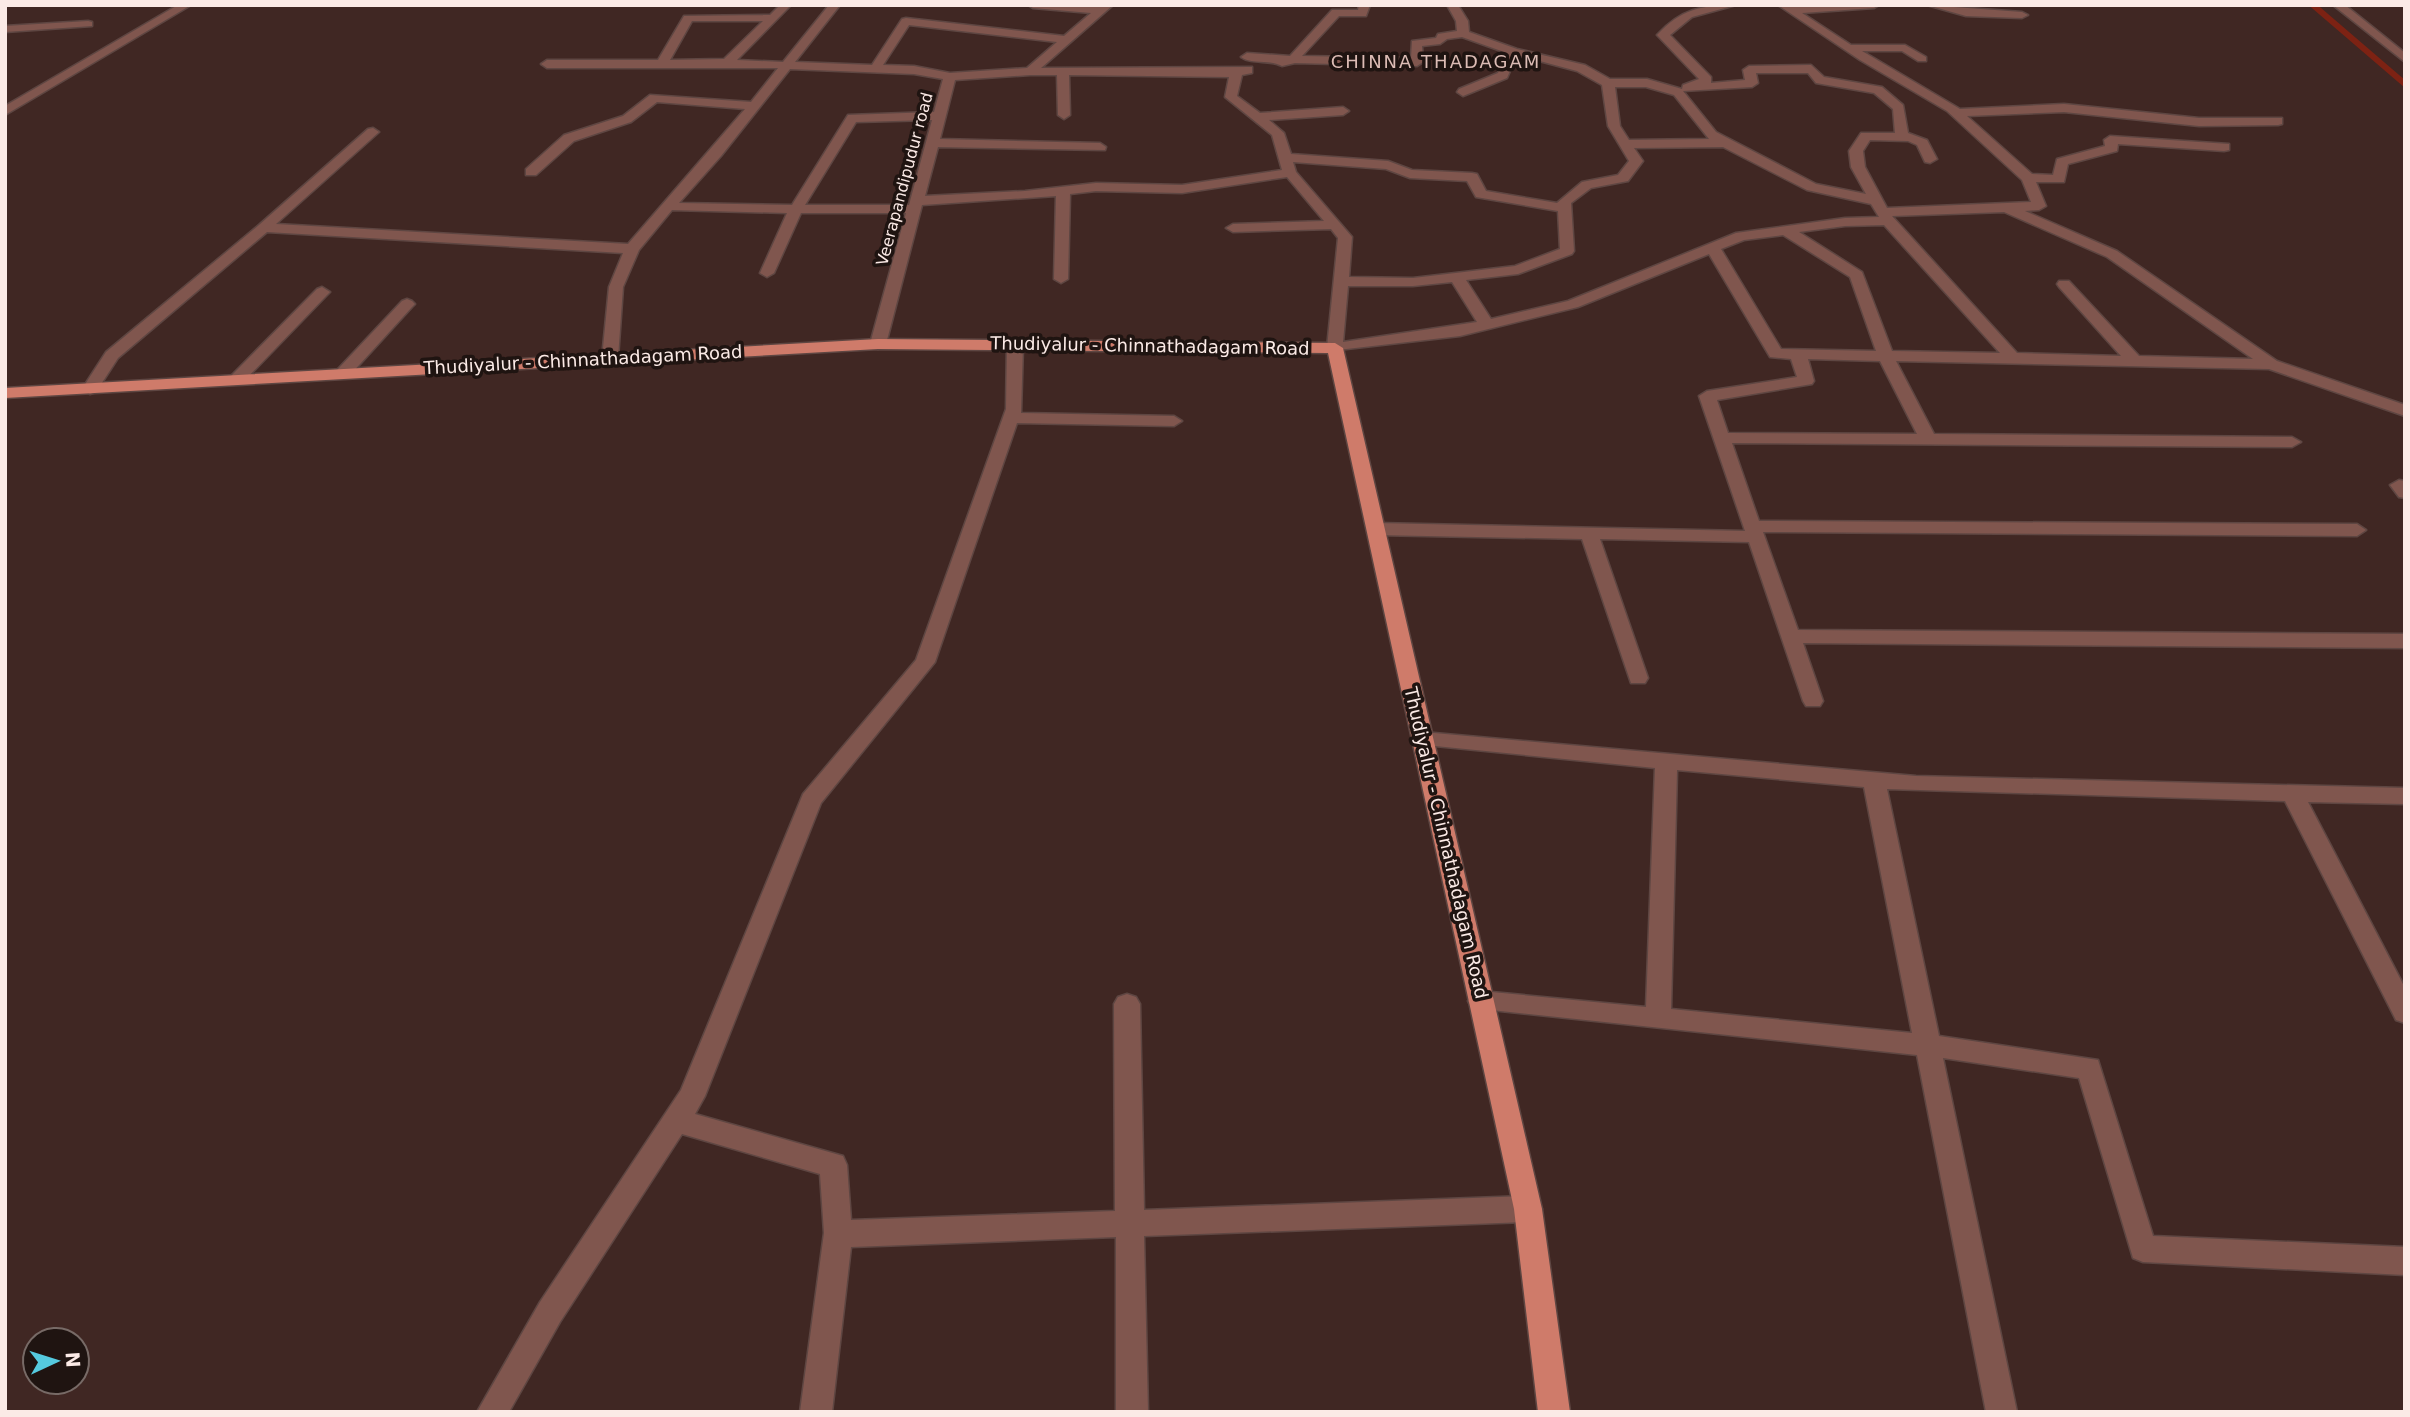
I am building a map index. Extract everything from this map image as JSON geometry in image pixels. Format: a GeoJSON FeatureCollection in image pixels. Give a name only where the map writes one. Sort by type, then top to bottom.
{"type":"FeatureCollection","features":[{"type":"Feature","properties":{"kind":"main road","name":"Thudiyalur - Chinnathadagam Road"},"geometry":{"type":"LineString","coordinates":[[5,393],[878,344],[1335,348],[1528,1209],[1554,1412]]}},
{"type":"Feature","properties":{"kind":"street"},"geometry":{"type":"LineString","coordinates":[[5,111],[187,5]]}},
{"type":"Feature","properties":{"kind":"street"},"geometry":{"type":"LineString","coordinates":[[727,64],[786,5]]}},
{"type":"Feature","properties":{"kind":"street"},"geometry":{"type":"LineString","coordinates":[[610,358],[616,287],[632,249],[716,153],[835,5]]}},
{"type":"Feature","properties":{"kind":"street"},"geometry":{"type":"LineString","coordinates":[[1033,5],[1104,8]]}},
{"type":"Feature","properties":{"kind":"street"},"geometry":{"type":"LineString","coordinates":[[1292,60],[1336,12],[1362,14],[1365,5]]}},
{"type":"Feature","properties":{"kind":"street"},"geometry":{"type":"LineString","coordinates":[[1452,5],[1462,21],[1462,34]]}},
{"type":"Feature","properties":{"kind":"street"},"geometry":{"type":"LineString","coordinates":[[1683,90],[1707,80],[1662,35],[1688,14],[1731,5]]}},
{"type":"Feature","properties":{"kind":"street"},"geometry":{"type":"LineString","coordinates":[[1789,8],[1874,5]]}},
{"type":"Feature","properties":{"kind":"street"},"geometry":{"type":"LineString","coordinates":[[1932,5],[1966,13],[2022,15]]}},
{"type":"Feature","properties":{"kind":"street"},"geometry":{"type":"LineString","coordinates":[[2337,5],[2405,59]]}},
{"type":"Feature","properties":{"kind":"street"},"geometry":{"type":"LineString","coordinates":[[1030,71],[1104,8]]}},
{"type":"Feature","properties":{"kind":"street"},"geometry":{"type":"LineString","coordinates":[[1236,73],[1231,97],[1278,133],[1288,166],[1345,237],[1335,348],[1460,331],[1573,304],[1741,236],[1845,222],[1882,211],[2039,206],[2028,178],[1956,113],[1789,8]]}},
{"type":"Feature","properties":{"kind":"street"},"geometry":{"type":"LineString","coordinates":[[662,63],[688,18],[773,18]]}},
{"type":"Feature","properties":{"kind":"street"},"geometry":{"type":"LineString","coordinates":[[875,69],[906,21],[1066,40]]}},
{"type":"Feature","properties":{"kind":"street"},"geometry":{"type":"LineString","coordinates":[[5,29],[88,24]]}},
{"type":"Feature","properties":{"kind":"street"},"geometry":{"type":"LineString","coordinates":[[1247,57],[1417,62],[1416,43],[1440,41],[1442,36],[1462,34],[1513,51],[1581,68],[1608,83],[1647,83],[1683,90],[1752,83],[1749,70],[1811,69],[1820,80],[1878,90],[1899,108],[1902,137]]}},
{"type":"Feature","properties":{"kind":"street"},"geometry":{"type":"LineString","coordinates":[[1850,48],[1905,48],[1922,59]]}},
{"type":"Feature","properties":{"kind":"street"},"geometry":{"type":"LineString","coordinates":[[1463,92],[1503,75],[1513,51]]}},
{"type":"Feature","properties":{"kind":"street","name":"Veerapandipudur road"},"geometry":{"type":"LineString","coordinates":[[878,344],[950,78],[1030,71],[1236,73],[1292,60]]}},
{"type":"Feature","properties":{"kind":"street"},"geometry":{"type":"LineString","coordinates":[[547,64],[727,64],[914,70],[950,78]]}},
{"type":"Feature","properties":{"kind":"street"},"geometry":{"type":"LineString","coordinates":[[1063,72],[1064,115]]}},
{"type":"Feature","properties":{"kind":"street"},"geometry":{"type":"LineString","coordinates":[[1340,281],[1413,282],[1518,270],[1567,251],[1564,202],[1587,185],[1623,178],[1636,161],[1614,126],[1608,83]]}},
{"type":"Feature","properties":{"kind":"street"},"geometry":{"type":"LineString","coordinates":[[1683,90],[1711,135],[1812,187],[1882,211]]}},
{"type":"Feature","properties":{"kind":"street"},"geometry":{"type":"LineString","coordinates":[[531,172],[569,138],[627,119],[654,98],[754,106]]}},
{"type":"Feature","properties":{"kind":"street"},"geometry":{"type":"LineString","coordinates":[[1956,113],[2064,108],[2199,122],[2278,121]]}},
{"type":"Feature","properties":{"kind":"street"},"geometry":{"type":"LineString","coordinates":[[1258,117],[1343,111]]}},
{"type":"Feature","properties":{"kind":"street"},"geometry":{"type":"LineString","coordinates":[[767,273],[796,209],[852,118],[940,116]]}},
{"type":"Feature","properties":{"kind":"street"},"geometry":{"type":"LineString","coordinates":[[90,389],[112,355],[264,228],[373,132]]}},
{"type":"Feature","properties":{"kind":"street"},"geometry":{"type":"LineString","coordinates":[[1930,159],[1922,143],[1910,137],[1866,136],[1856,151],[1858,167],[1882,211],[2013,358]]}},
{"type":"Feature","properties":{"kind":"street"},"geometry":{"type":"LineString","coordinates":[[2028,178],[2059,179],[2062,162],[2112,148],[2110,140],[2224,147]]}},
{"type":"Feature","properties":{"kind":"street"},"geometry":{"type":"LineString","coordinates":[[933,143],[1100,147]]}},
{"type":"Feature","properties":{"kind":"street"},"geometry":{"type":"LineString","coordinates":[[1626,144],[1725,143]]}},
{"type":"Feature","properties":{"kind":"street"},"geometry":{"type":"LineString","coordinates":[[668,206],[796,209],[916,205],[1096,187],[1182,188],[1288,166],[1388,165],[1410,174],[1472,177],[1482,194],[1564,208]]}},
{"type":"Feature","properties":{"kind":"street"},"geometry":{"type":"LineString","coordinates":[[1061,279],[1063,191]]}},
{"type":"Feature","properties":{"kind":"street"},"geometry":{"type":"LineString","coordinates":[[2004,207],[2112,254],[2271,364],[2405,411]]}},
{"type":"Feature","properties":{"kind":"street"},"geometry":{"type":"LineString","coordinates":[[1233,228],[1335,225]]}},
{"type":"Feature","properties":{"kind":"street"},"geometry":{"type":"LineString","coordinates":[[264,228],[632,249]]}},
{"type":"Feature","properties":{"kind":"street"},"geometry":{"type":"LineString","coordinates":[[1785,230],[1857,275],[1886,356],[1928,439]]}},
{"type":"Feature","properties":{"kind":"street"},"geometry":{"type":"LineString","coordinates":[[1712,247],[1776,354],[2271,364]]}},
{"type":"Feature","properties":{"kind":"street"},"geometry":{"type":"LineString","coordinates":[[1456,277],[1486,324]]}},
{"type":"Feature","properties":{"kind":"street"},"geometry":{"type":"LineString","coordinates":[[2064,284],[2134,360]]}},
{"type":"Feature","properties":{"kind":"street"},"geometry":{"type":"LineString","coordinates":[[238,378],[322,292]]}},
{"type":"Feature","properties":{"kind":"street"},"geometry":{"type":"LineString","coordinates":[[344,372],[407,304]]}},
{"type":"Feature","properties":{"kind":"street"},"geometry":{"type":"LineString","coordinates":[[492,1412],[550,1312],[692,1096],[811,800],[925,663],[1014,409],[1015,345]]}},
{"type":"Feature","properties":{"kind":"street"},"geometry":{"type":"LineString","coordinates":[[1798,354],[1806,381],[1707,396],[1813,701]]}},
{"type":"Feature","properties":{"kind":"street"},"geometry":{"type":"LineString","coordinates":[[1011,418],[1174,421]]}},
{"type":"Feature","properties":{"kind":"street"},"geometry":{"type":"LineString","coordinates":[[1722,438],[2292,442]]}},
{"type":"Feature","properties":{"kind":"street"},"geometry":{"type":"LineString","coordinates":[[1376,529],[1590,533],[2357,530]]}},
{"type":"Feature","properties":{"kind":"street"},"geometry":{"type":"LineString","coordinates":[[1590,533],[1638,678]]}},
{"type":"Feature","properties":{"kind":"street"},"geometry":{"type":"LineString","coordinates":[[1791,636],[2405,641]]}},
{"type":"Feature","properties":{"kind":"street"},"geometry":{"type":"LineString","coordinates":[[1423,738],[1916,784],[2405,796]]}},
{"type":"Feature","properties":{"kind":"street"},"geometry":{"type":"LineString","coordinates":[[1658,1018],[1666,761]]}},
{"type":"Feature","properties":{"kind":"street"},"geometry":{"type":"LineString","coordinates":[[1874,780],[2002,1412]]}},
{"type":"Feature","properties":{"kind":"street"},"geometry":{"type":"LineString","coordinates":[[2292,793],[2405,1013]]}},
{"type":"Feature","properties":{"kind":"street"},"geometry":{"type":"LineString","coordinates":[[1481,1000],[1928,1045],[2089,1068],[2143,1249],[2405,1261]]}},
{"type":"Feature","properties":{"kind":"street"},"geometry":{"type":"LineString","coordinates":[[1127,1004],[1132,1412]]}},
{"type":"Feature","properties":{"kind":"street"},"geometry":{"type":"LineString","coordinates":[[676,1121],[833,1165],[838,1232],[816,1412]]}},
{"type":"Feature","properties":{"kind":"street"},"geometry":{"type":"LineString","coordinates":[[838,1232],[1528,1209]]}},
{"type":"Feature","properties":{"kind":"waterway"},"geometry":{"type":"LineString","coordinates":[[2313,5],[2405,84]]}},
{"type":"Feature","properties":{"kind":"district","name":"CHINNA THADAGAM"},"geometry":{"type":"Point","coordinates":[1436,62]}}]}
